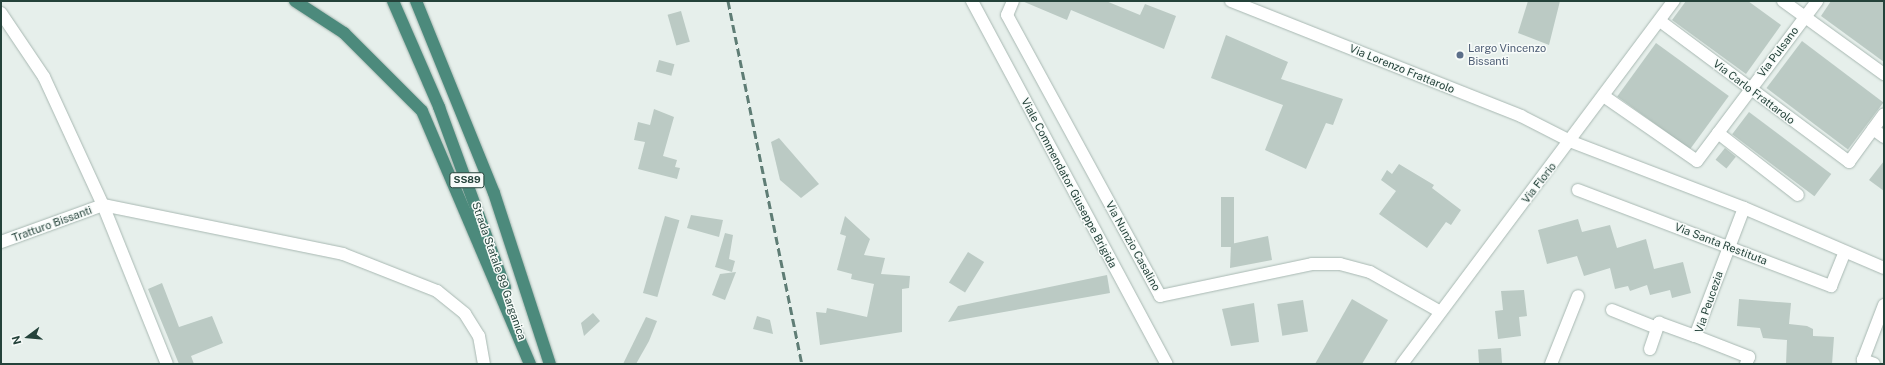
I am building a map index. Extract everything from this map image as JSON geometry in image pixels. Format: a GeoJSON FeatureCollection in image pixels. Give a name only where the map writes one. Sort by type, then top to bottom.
{"type":"FeatureCollection","features":[{"type":"Feature","properties":{"kind":"highway"},"geometry":{"type":"LineString","coordinates":[[295,1],[344,33],[422,111],[530,364]]}},
{"type":"Feature","properties":{"kind":"highway","name":"Strada Statale 89 Garganica"},"geometry":{"type":"LineString","coordinates":[[393,1],[464,173],[530,364]]}},
{"type":"Feature","properties":{"kind":"highway","name":"Strada Statale 89 Garganica"},"geometry":{"type":"LineString","coordinates":[[416,1],[494,193],[550,364]]}},
{"type":"Feature","properties":{"kind":"street","name":"Viale Commendator Giuseppe Brigida"},"geometry":{"type":"LineString","coordinates":[[972,1],[1167,364]]}},
{"type":"Feature","properties":{"kind":"street","name":"Via Nunzio Casalino"},"geometry":{"type":"LineString","coordinates":[[1013,1],[1007,15],[1160,296],[1312,264],[1340,264],[1370,272],[1439,311]]}},
{"type":"Feature","properties":{"kind":"street","name":"Via Lorenzo Frattarolo"},"geometry":{"type":"LineString","coordinates":[[1231,1],[1258,6],[1521,116],[1572,142]]}},
{"type":"Feature","properties":{"kind":"street","name":"Via Florio"},"geometry":{"type":"LineString","coordinates":[[1402,364],[1439,311],[1572,142],[1674,1]]}},
{"type":"Feature","properties":{"kind":"street"},"geometry":{"type":"LineString","coordinates":[[1783,1],[1884,74]]}},
{"type":"Feature","properties":{"kind":"street","name":"Via Pulsano"},"geometry":{"type":"LineString","coordinates":[[1605,96],[1697,161],[1817,1]]}},
{"type":"Feature","properties":{"kind":"street"},"geometry":{"type":"LineString","coordinates":[[1,13],[44,77],[103,205],[167,364]]}},
{"type":"Feature","properties":{"kind":"street","name":"Via Carlo Frattarolo"},"geometry":{"type":"LineString","coordinates":[[1660,21],[1849,162],[1874,129]]}},
{"type":"Feature","properties":{"kind":"street"},"geometry":{"type":"LineString","coordinates":[[1884,114],[1874,129],[1884,138]]}},
{"type":"Feature","properties":{"kind":"street"},"geometry":{"type":"LineString","coordinates":[[1718,133],[1798,195]]}},
{"type":"Feature","properties":{"kind":"street"},"geometry":{"type":"LineString","coordinates":[[1572,142],[1744,208],[1884,268]]}},
{"type":"Feature","properties":{"kind":"street","name":"Via Santa Restituta"},"geometry":{"type":"LineString","coordinates":[[1578,190],[1729,246],[1831,286],[1845,252]]}},
{"type":"Feature","properties":{"kind":"street"},"geometry":{"type":"LineString","coordinates":[[103,205],[343,254],[437,291],[465,314],[479,336],[484,364]]}},
{"type":"Feature","properties":{"kind":"street","name":"Tratturo Bissanti"},"geometry":{"type":"LineString","coordinates":[[1,242],[103,205]]}},
{"type":"Feature","properties":{"kind":"street","name":"Via Peucezia"},"geometry":{"type":"LineString","coordinates":[[1744,208],[1695,336],[1749,357],[1746,364]]}},
{"type":"Feature","properties":{"kind":"street"},"geometry":{"type":"LineString","coordinates":[[1551,364],[1578,296]]}},
{"type":"Feature","properties":{"kind":"street"},"geometry":{"type":"LineString","coordinates":[[1874,364],[1863,360],[1884,305]]}},
{"type":"Feature","properties":{"kind":"street"},"geometry":{"type":"LineString","coordinates":[[1612,310],[1657,328]]}},
{"type":"Feature","properties":{"kind":"street"},"geometry":{"type":"LineString","coordinates":[[1650,349],[1659,323],[1695,336]]}},
{"type":"Feature","properties":{"kind":"building"},"geometry":{"type":"Polygon","coordinates":[[[1022,1],[1106,1],[1140,15],[1145,4],[1176,16],[1164,49],[1071,10],[1067,20],[1022,1]]]}},
{"type":"Feature","properties":{"kind":"building"},"geometry":{"type":"Polygon","coordinates":[[[1528,1],[1560,1],[1549,45],[1518,33],[1528,1]]]}},
{"type":"Feature","properties":{"kind":"building"},"geometry":{"type":"Polygon","coordinates":[[[1686,1],[1748,1],[1781,25],[1746,74],[1672,20],[1686,1]]]}},
{"type":"Feature","properties":{"kind":"building"},"geometry":{"type":"Polygon","coordinates":[[[1831,1],[1884,1],[1884,62],[1821,16],[1831,1]]]}},
{"type":"Feature","properties":{"kind":"building"},"geometry":{"type":"Polygon","coordinates":[[[681,11],[690,42],[676,46],[668,15],[681,11]]]}},
{"type":"Feature","properties":{"kind":"building"},"geometry":{"type":"Polygon","coordinates":[[[1226,35],[1288,62],[1281,79],[1343,99],[1333,125],[1326,123],[1306,169],[1265,150],[1283,105],[1211,78],[1226,35]]]}},
{"type":"Feature","properties":{"kind":"building"},"geometry":{"type":"Polygon","coordinates":[[[1802,41],[1883,102],[1848,150],[1766,88],[1802,41]]]}},
{"type":"Feature","properties":{"kind":"building"},"geometry":{"type":"Polygon","coordinates":[[[1656,43],[1729,96],[1690,149],[1617,96],[1656,43]]]}},
{"type":"Feature","properties":{"kind":"building"},"geometry":{"type":"Polygon","coordinates":[[[659,60],[674,64],[671,76],[656,72],[659,60]]]}},
{"type":"Feature","properties":{"kind":"building"},"geometry":{"type":"Polygon","coordinates":[[[654,109],[674,117],[663,156],[677,160],[675,167],[680,168],[677,179],[638,169],[645,142],[634,140],[638,122],[650,125],[654,109]]]}},
{"type":"Feature","properties":{"kind":"building"},"geometry":{"type":"Polygon","coordinates":[[[1749,112],[1831,174],[1814,196],[1732,134],[1749,112]]]}},
{"type":"Feature","properties":{"kind":"building"},"geometry":{"type":"Polygon","coordinates":[[[779,138],[819,184],[801,198],[780,180],[771,142],[779,138]]]}},
{"type":"Feature","properties":{"kind":"building"},"geometry":{"type":"Polygon","coordinates":[[[1725,148],[1736,157],[1726,168],[1716,160],[1725,148]]]}},
{"type":"Feature","properties":{"kind":"building"},"geometry":{"type":"Polygon","coordinates":[[[1884,161],[1884,191],[1869,180],[1884,161]]]}},
{"type":"Feature","properties":{"kind":"building"},"geometry":{"type":"Polygon","coordinates":[[[1399,164],[1434,185],[1432,188],[1461,210],[1451,225],[1446,222],[1427,248],[1379,214],[1396,191],[1381,180],[1387,170],[1392,174],[1399,164]]]}},
{"type":"Feature","properties":{"kind":"building"},"geometry":{"type":"Polygon","coordinates":[[[1221,197],[1234,197],[1234,247],[1221,247],[1221,197]]]}},
{"type":"Feature","properties":{"kind":"building"},"geometry":{"type":"Polygon","coordinates":[[[691,215],[723,220],[719,237],[687,228],[691,215]]]}},
{"type":"Feature","properties":{"kind":"building"},"geometry":{"type":"Polygon","coordinates":[[[665,216],[679,220],[657,297],[643,293],[665,216]]]}},
{"type":"Feature","properties":{"kind":"building"},"geometry":{"type":"Polygon","coordinates":[[[845,216],[870,239],[864,255],[885,258],[881,274],[910,276],[909,288],[902,289],[902,332],[820,345],[816,312],[826,313],[827,308],[867,317],[874,284],[851,279],[852,274],[837,270],[846,236],[840,234],[845,216]]]}},
{"type":"Feature","properties":{"kind":"building"},"geometry":{"type":"Polygon","coordinates":[[[1578,219],[1582,232],[1610,225],[1617,248],[1646,239],[1654,269],[1683,262],[1691,293],[1672,298],[1670,290],[1650,295],[1647,285],[1630,291],[1628,286],[1615,289],[1610,268],[1584,276],[1577,256],[1547,264],[1538,230],[1578,219]]]}},
{"type":"Feature","properties":{"kind":"building"},"geometry":{"type":"Polygon","coordinates":[[[725,233],[733,235],[729,259],[735,261],[732,272],[715,267],[725,233]]]}},
{"type":"Feature","properties":{"kind":"building"},"geometry":{"type":"Polygon","coordinates":[[[1268,236],[1272,260],[1230,268],[1231,244],[1268,236]]]}},
{"type":"Feature","properties":{"kind":"building"},"geometry":{"type":"Polygon","coordinates":[[[968,252],[984,262],[965,293],[949,283],[968,252]]]}},
{"type":"Feature","properties":{"kind":"building"},"geometry":{"type":"Polygon","coordinates":[[[736,272],[725,300],[712,295],[720,274],[736,272]]]}},
{"type":"Feature","properties":{"kind":"building"},"geometry":{"type":"Polygon","coordinates":[[[1107,275],[1110,293],[948,322],[958,306],[1107,275]]]}},
{"type":"Feature","properties":{"kind":"building"},"geometry":{"type":"Polygon","coordinates":[[[162,283],[179,327],[212,316],[223,343],[191,356],[194,364],[179,364],[148,289],[162,283]]]}},
{"type":"Feature","properties":{"kind":"building"},"geometry":{"type":"Polygon","coordinates":[[[1524,290],[1527,316],[1519,317],[1521,336],[1498,339],[1495,311],[1503,310],[1501,291],[1524,290]]]}},
{"type":"Feature","properties":{"kind":"building"},"geometry":{"type":"Polygon","coordinates":[[[1352,299],[1388,320],[1362,364],[1315,364],[1352,299]]]}},
{"type":"Feature","properties":{"kind":"building"},"geometry":{"type":"Polygon","coordinates":[[[1739,299],[1791,303],[1789,324],[1807,326],[1813,329],[1813,336],[1834,337],[1832,364],[1786,364],[1787,340],[1763,338],[1760,328],[1737,326],[1739,299]]]}},
{"type":"Feature","properties":{"kind":"building"},"geometry":{"type":"Polygon","coordinates":[[[1303,300],[1308,332],[1282,336],[1277,304],[1303,300]]]}},
{"type":"Feature","properties":{"kind":"building"},"geometry":{"type":"Polygon","coordinates":[[[1254,303],[1259,342],[1231,346],[1222,309],[1254,303]]]}},
{"type":"Feature","properties":{"kind":"building"},"geometry":{"type":"Polygon","coordinates":[[[593,313],[600,321],[584,336],[581,323],[593,313]]]}},
{"type":"Feature","properties":{"kind":"building"},"geometry":{"type":"Polygon","coordinates":[[[757,316],[770,320],[773,334],[753,329],[757,316]]]}},
{"type":"Feature","properties":{"kind":"building"},"geometry":{"type":"Polygon","coordinates":[[[646,317],[657,321],[649,341],[636,364],[623,364],[646,317]]]}},
{"type":"Feature","properties":{"kind":"building"},"geometry":{"type":"Polygon","coordinates":[[[1501,348],[1502,364],[1479,364],[1478,350],[1501,348]]]}},
{"type":"Feature","properties":{"kind":"railway"},"geometry":{"type":"LineString","coordinates":[[728,1],[802,364]]}},
{"type":"Feature","properties":{"kind":"place","name":"Largo Vincenzo Bissanti"},"geometry":{"type":"Point","coordinates":[1460,55]}}]}
